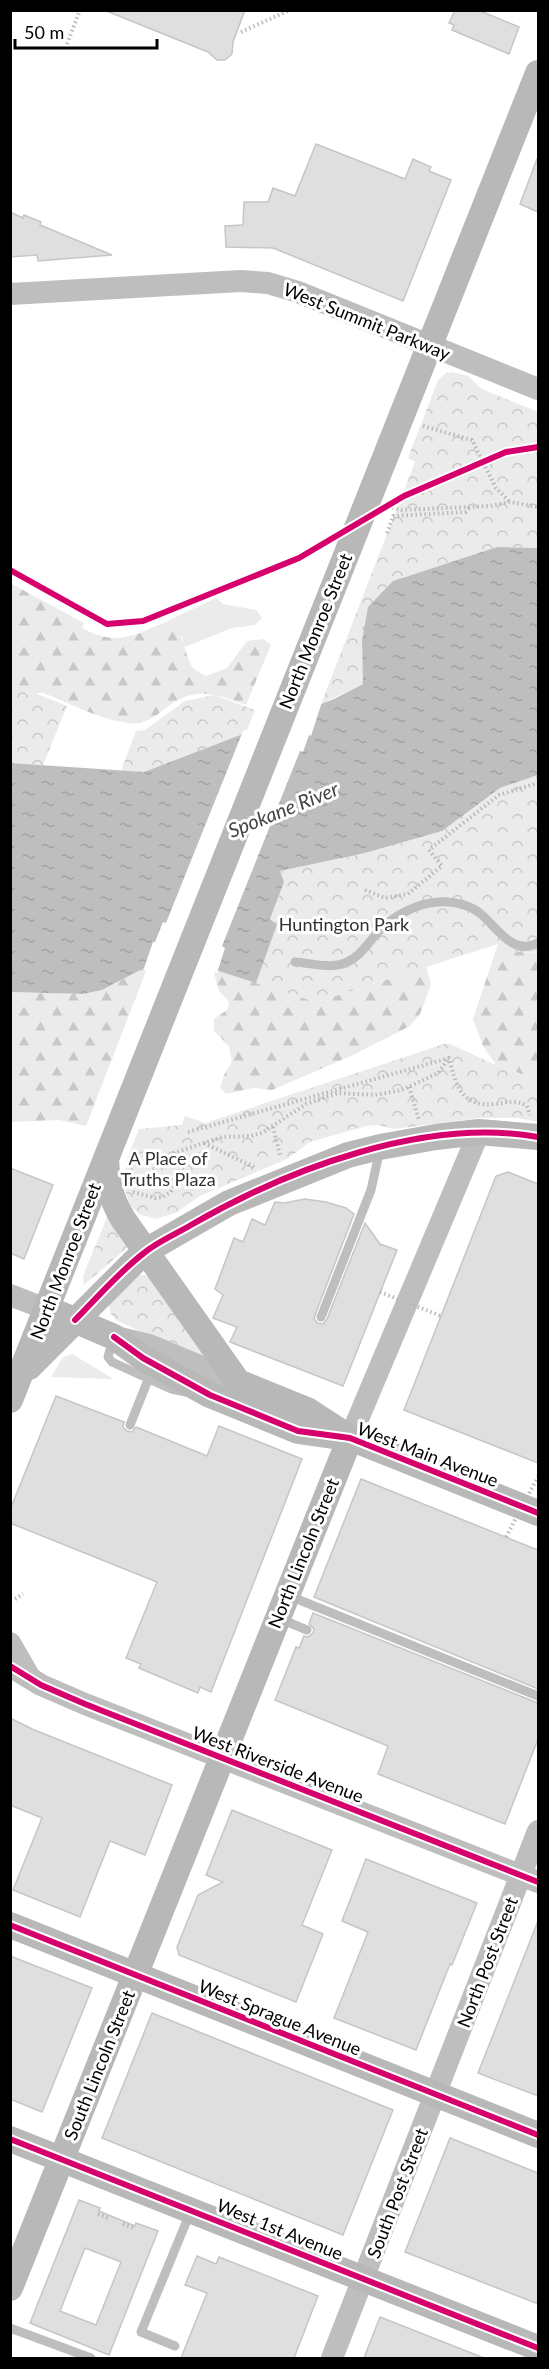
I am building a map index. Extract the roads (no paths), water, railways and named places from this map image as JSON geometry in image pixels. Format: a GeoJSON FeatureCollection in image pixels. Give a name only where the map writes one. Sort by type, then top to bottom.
{"type":"FeatureCollection","features":[{"type":"Feature","properties":{"kind":"main road","name":"North Monroe Street"},"geometry":{"type":"LineString","coordinates":[[10,1400],[15,1379],[46,1309],[538,74]]}},
{"type":"Feature","properties":{"kind":"main road"},"geometry":{"type":"LineString","coordinates":[[15,1379],[144,1252],[230,1203],[348,1155],[380,1147],[436,1137],[534,1127]]}},
{"type":"Feature","properties":{"kind":"main road","name":"North Monroe Street"},"geometry":{"type":"LineString","coordinates":[[106,1156],[106,1177],[111,1200],[144,1252],[238,1382]]}},
{"type":"Feature","properties":{"kind":"main road","name":"West Main Avenue"},"geometry":{"type":"LineString","coordinates":[[46,1309],[114,1337],[143,1358],[210,1395],[298,1431],[350,1438]]}},
{"type":"Feature","properties":{"kind":"main road","name":"West Main Avenue"},"geometry":{"type":"LineString","coordinates":[[238,1382],[307,1410],[350,1438],[538,1513]]}},
{"type":"Feature","properties":{"kind":"main road","name":"North Lincoln Street"},"geometry":{"type":"LineString","coordinates":[[135,1976],[350,1438]]}},
{"type":"Feature","properties":{"kind":"main road","name":"West Sprague Avenue"},"geometry":{"type":"LineString","coordinates":[[10,1925],[538,2135]]}},
{"type":"Feature","properties":{"kind":"main road","name":"South Lincoln Street"},"geometry":{"type":"LineString","coordinates":[[10,2288],[135,1976]]}},
{"type":"Feature","properties":{"kind":"main road","name":"West 1st Avenue"},"geometry":{"type":"LineString","coordinates":[[10,2139],[538,2348]]}},
{"type":"Feature","properties":{"kind":"street","name":"West Summit Parkway"},"geometry":{"type":"LineString","coordinates":[[10,294],[259,281],[298,292],[538,389]]}},
{"type":"Feature","properties":{"kind":"street","name":"North Lincoln Street"},"geometry":{"type":"LineString","coordinates":[[350,1438],[478,1132]]}},
{"type":"Feature","properties":{"kind":"street","name":"West Main Avenue"},"geometry":{"type":"LineString","coordinates":[[10,1295],[46,1309]]}},
{"type":"Feature","properties":{"kind":"street","name":"West Main Avenue"},"geometry":{"type":"LineString","coordinates":[[114,1337],[148,1344],[238,1382]]}},
{"type":"Feature","properties":{"kind":"street","name":"West Riverside Avenue"},"geometry":{"type":"LineString","coordinates":[[10,1643],[20,1671],[40,1685],[66,1697],[530,1878]]}},
{"type":"Feature","properties":{"kind":"street","name":"North Post Street"},"geometry":{"type":"LineString","coordinates":[[434,2094],[530,1878],[538,1831]]}},
{"type":"Feature","properties":{"kind":"street","name":"South Post Street"},"geometry":{"type":"LineString","coordinates":[[332,2358],[434,2094]]}},
{"type":"Feature","properties":{"kind":"lane"},"geometry":{"type":"LineString","coordinates":[[295,962],[333,965],[347,962],[360,953],[380,930],[401,915],[425,904],[439,902],[470,907],[481,914],[511,943],[524,946],[538,943]]}},
{"type":"Feature","properties":{"kind":"lane"},"geometry":{"type":"LineString","coordinates":[[321,1317],[371,1191],[380,1147]]}},
{"type":"Feature","properties":{"kind":"lane"},"geometry":{"type":"LineString","coordinates":[[114,1337],[108,1357],[112,1362],[171,1389],[210,1395]]}},
{"type":"Feature","properties":{"kind":"lane"},"geometry":{"type":"LineString","coordinates":[[130,1425],[148,1380]]}},
{"type":"Feature","properties":{"kind":"lane"},"geometry":{"type":"LineString","coordinates":[[281,1606],[307,1630]]}},
{"type":"Feature","properties":{"kind":"lane"},"geometry":{"type":"LineString","coordinates":[[281,1606],[538,1696]]}},
{"type":"Feature","properties":{"kind":"lane"},"geometry":{"type":"LineString","coordinates":[[175,2346],[141,2332],[191,2210]]}},
{"type":"Feature","properties":{"kind":"lane"},"geometry":{"type":"LineString","coordinates":[[10,2328],[91,2358]]}},
{"type":"Feature","properties":{"kind":"water","name":"Spokane River"},"geometry":{"type":"Polygon","coordinates":[[[497,547],[538,548],[538,775],[500,788],[442,831],[365,853],[280,871],[284,882],[270,919],[277,925],[256,983],[194,963],[148,966],[102,990],[83,994],[11,992],[10,763],[144,772],[334,699],[363,684],[362,641],[368,607],[393,581],[497,547]]]}},
{"type":"Feature","properties":{"kind":"park label","name":"Huntington Park"},"geometry":{"type":"Point","coordinates":[344,924]}},
{"type":"Feature","properties":{"kind":"park label","name":"A Place of Truths Plaza"},"geometry":{"type":"Point","coordinates":[168,1168]}}]}
